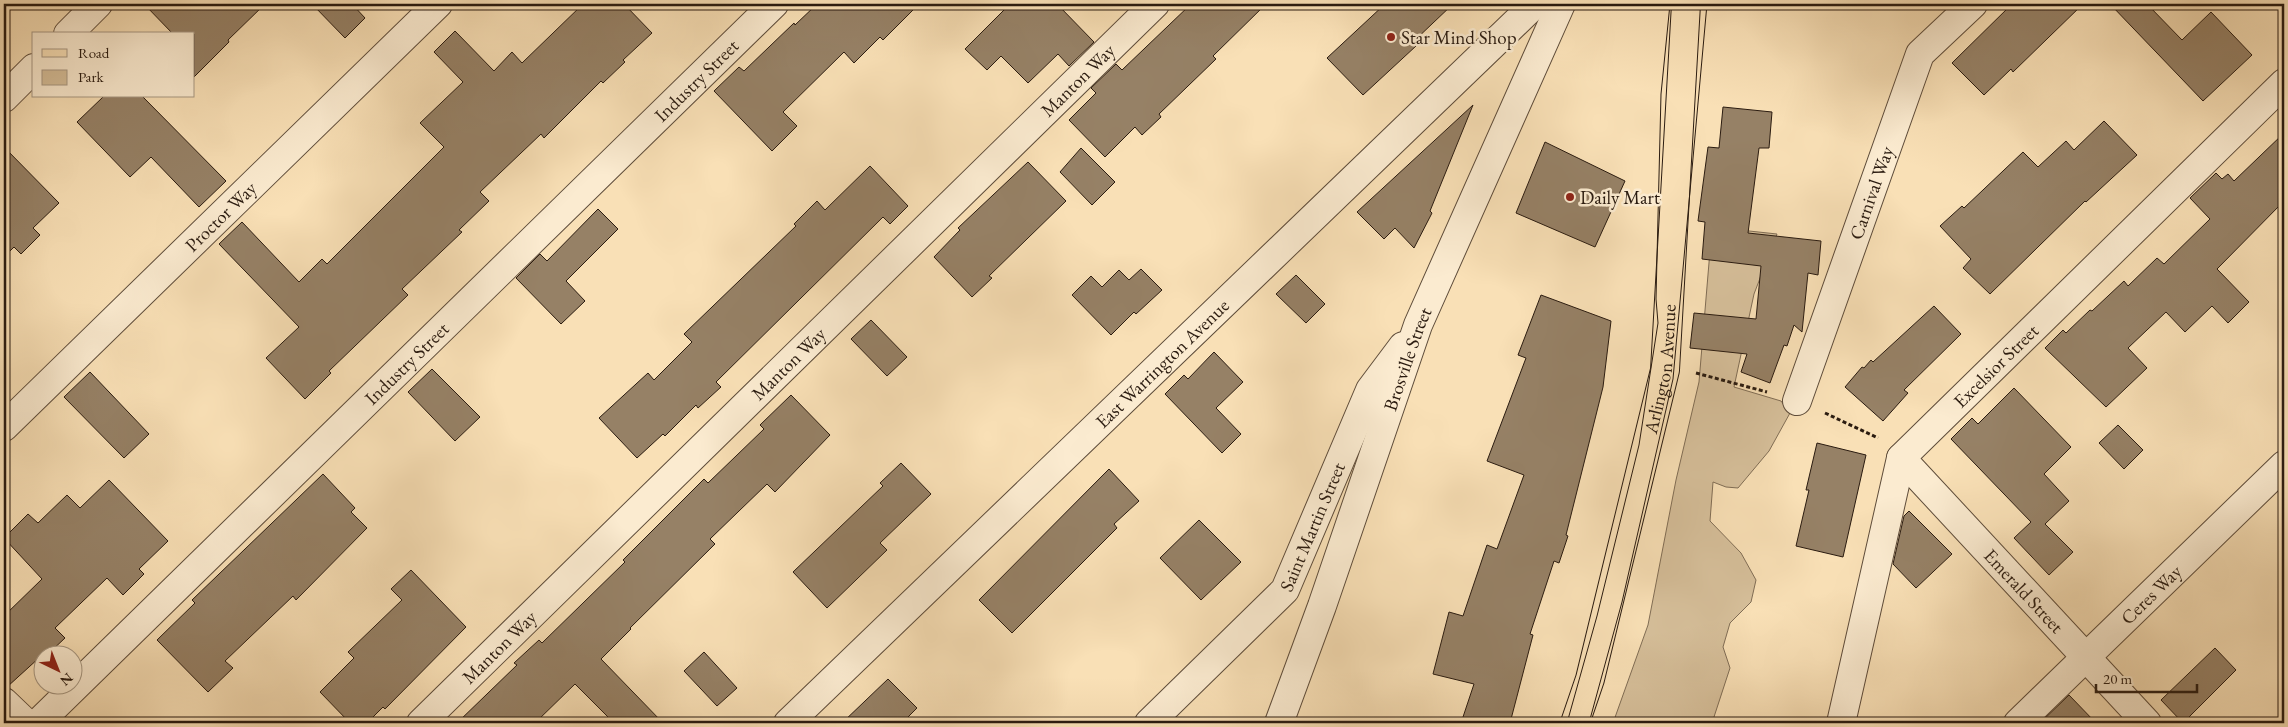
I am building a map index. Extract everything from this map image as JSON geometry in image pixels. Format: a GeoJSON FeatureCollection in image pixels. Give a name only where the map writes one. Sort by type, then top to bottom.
{"type":"FeatureCollection","features":[{"type":"Feature","properties":{"kind":"main road"},"geometry":{"type":"LineString","coordinates":[[1669,4],[1683,36]]}},
{"type":"Feature","properties":{"kind":"main road","name":"Arlington Avenue"},"geometry":{"type":"LineString","coordinates":[[1575,723],[1590,679],[1666,370],[1686,4]]}},
{"type":"Feature","properties":{"kind":"street"},"geometry":{"type":"LineString","coordinates":[[70,32],[98,4]]}},
{"type":"Feature","properties":{"kind":"street","name":"Proctor Way"},"geometry":{"type":"LineString","coordinates":[[4,427],[438,4]]}},
{"type":"Feature","properties":{"kind":"street","name":"Industry Street"},"geometry":{"type":"LineString","coordinates":[[38,723],[774,4]]}},
{"type":"Feature","properties":{"kind":"street","name":"Manton Way"},"geometry":{"type":"LineString","coordinates":[[421,723],[1156,4]]}},
{"type":"Feature","properties":{"kind":"street","name":"East Warrington Avenue"},"geometry":{"type":"LineString","coordinates":[[788,723],[1536,4]]}},
{"type":"Feature","properties":{"kind":"street","name":"Brosville Street"},"geometry":{"type":"LineString","coordinates":[[1279,723],[1325,596],[1418,325],[1560,4]]}},
{"type":"Feature","properties":{"kind":"street","name":"Carnival Way"},"geometry":{"type":"LineString","coordinates":[[1797,401],[1920,54],[1973,4]]}},
{"type":"Feature","properties":{"kind":"street"},"geometry":{"type":"LineString","coordinates":[[4,98],[32,70]]}},
{"type":"Feature","properties":{"kind":"street","name":"Excelsior Street"},"geometry":{"type":"LineString","coordinates":[[1901,458],[2284,83]]}},
{"type":"Feature","properties":{"kind":"street","name":"Saint Martin Street"},"geometry":{"type":"LineString","coordinates":[[1149,723],[1285,590],[1370,390],[1418,325]]}},
{"type":"Feature","properties":{"kind":"street"},"geometry":{"type":"LineString","coordinates":[[1841,723],[1901,458]]}},
{"type":"Feature","properties":{"kind":"street","name":"Emerald Street"},"geometry":{"type":"LineString","coordinates":[[1901,458],[2147,723]]}},
{"type":"Feature","properties":{"kind":"street","name":"Ceres Way"},"geometry":{"type":"LineString","coordinates":[[2018,723],[2284,465]]}},
{"type":"Feature","properties":{"kind":"street"},"geometry":{"type":"LineString","coordinates":[[4,702],[26,723]]}},
{"type":"Feature","properties":{"kind":"green space"},"geometry":{"type":"Polygon","coordinates":[[[1712,227],[1777,234],[1754,294],[1734,387],[1781,401],[1790,413],[1769,451],[1738,488],[1726,487],[1713,482],[1710,521],[1741,553],[1756,580],[1751,602],[1730,623],[1723,647],[1730,668],[1712,723],[1613,723],[1648,625],[1676,480],[1699,382],[1712,227]]]}},
{"type":"Feature","properties":{"kind":"building"},"geometry":{"type":"Polygon","coordinates":[[[144,4],[265,4],[195,76],[195,32],[171,32],[144,4]]]}},
{"type":"Feature","properties":{"kind":"building"},"geometry":{"type":"Polygon","coordinates":[[[312,4],[352,4],[365,18],[345,38],[312,4]]]}},
{"type":"Feature","properties":{"kind":"building"},"geometry":{"type":"Polygon","coordinates":[[[583,4],[624,4],[652,33],[623,60],[625,62],[603,83],[601,81],[544,138],[541,134],[480,192],[489,201],[459,230],[462,232],[402,289],[408,295],[329,371],[331,373],[305,399],[266,358],[299,327],[219,244],[242,222],[299,282],[322,259],[327,264],[444,147],[420,123],[463,82],[434,52],[455,31],[494,71],[512,52],[522,63],[583,4]]]}},
{"type":"Feature","properties":{"kind":"building"},"geometry":{"type":"Polygon","coordinates":[[[817,4],[919,4],[883,40],[880,37],[854,63],[844,52],[783,112],[797,126],[772,151],[714,91],[739,67],[744,71],[794,23],[795,25],[817,4]]]}},
{"type":"Feature","properties":{"kind":"building"},"geometry":{"type":"Polygon","coordinates":[[[1010,4],[1057,4],[1094,42],[1069,66],[1058,54],[1028,83],[1001,56],[987,70],[965,49],[1010,4]]]}},
{"type":"Feature","properties":{"kind":"building"},"geometry":{"type":"Polygon","coordinates":[[[1191,4],[1266,4],[1213,56],[1216,59],[1159,114],[1161,117],[1142,135],[1135,127],[1105,157],[1069,120],[1096,93],[1091,88],[1116,64],[1122,70],[1191,4]]]}},
{"type":"Feature","properties":{"kind":"building"},"geometry":{"type":"Polygon","coordinates":[[[1385,4],[1453,4],[1413,42],[1416,46],[1363,95],[1327,58],[1385,4]]]}},
{"type":"Feature","properties":{"kind":"building"},"geometry":{"type":"Polygon","coordinates":[[[2012,4],[2083,4],[2013,72],[2011,69],[1984,95],[1952,63],[2012,4]]]}},
{"type":"Feature","properties":{"kind":"building"},"geometry":{"type":"Polygon","coordinates":[[[2110,4],[2147,4],[2182,40],[2211,12],[2252,55],[2203,101],[2110,4]]]}},
{"type":"Feature","properties":{"kind":"building"},"geometry":{"type":"Polygon","coordinates":[[[102,98],[144,98],[226,181],[199,207],[151,157],[130,177],[77,122],[102,98]]]}},
{"type":"Feature","properties":{"kind":"building"},"geometry":{"type":"Polygon","coordinates":[[[1473,105],[1430,211],[1432,213],[1414,248],[1395,228],[1384,239],[1357,212],[1473,105]]]}},
{"type":"Feature","properties":{"kind":"building"},"geometry":{"type":"Polygon","coordinates":[[[1723,107],[1772,112],[1769,148],[1759,148],[1748,233],[1821,241],[1818,275],[1808,273],[1802,332],[1794,325],[1787,346],[1784,345],[1770,383],[1741,372],[1747,354],[1690,348],[1694,313],[1756,319],[1761,266],[1702,259],[1705,222],[1698,221],[1708,147],[1719,148],[1723,107]]]}},
{"type":"Feature","properties":{"kind":"building"},"geometry":{"type":"Polygon","coordinates":[[[2104,121],[2137,155],[2085,201],[1990,294],[1963,268],[1971,259],[1940,226],[1962,206],[1964,208],[2023,152],[2038,167],[2066,141],[2074,150],[2104,121]]]}},
{"type":"Feature","properties":{"kind":"building"},"geometry":{"type":"Polygon","coordinates":[[[2284,133],[2284,201],[2217,269],[2249,302],[2228,323],[2212,306],[2185,332],[2166,312],[2128,348],[2147,368],[2106,407],[2045,348],[2063,330],[2066,333],[2090,310],[2092,311],[2124,281],[2128,286],[2157,258],[2164,264],[2210,219],[2190,198],[2216,173],[2222,179],[2228,174],[2234,181],[2284,133]]]}},
{"type":"Feature","properties":{"kind":"building","name":"Daily Mart"},"geometry":{"type":"Polygon","coordinates":[[[1545,142],[1625,181],[1595,247],[1516,213],[1545,142]]]}},
{"type":"Feature","properties":{"kind":"building"},"geometry":{"type":"Polygon","coordinates":[[[4,147],[59,203],[33,228],[40,235],[21,254],[14,247],[4,257],[4,147]]]}},
{"type":"Feature","properties":{"kind":"building"},"geometry":{"type":"Polygon","coordinates":[[[1081,148],[1115,182],[1092,205],[1060,172],[1081,148]]]}},
{"type":"Feature","properties":{"kind":"building"},"geometry":{"type":"Polygon","coordinates":[[[1028,162],[1066,201],[989,276],[992,278],[972,297],[934,257],[960,230],[958,228],[1028,162]]]}},
{"type":"Feature","properties":{"kind":"building"},"geometry":{"type":"Polygon","coordinates":[[[870,166],[908,206],[890,224],[883,217],[716,382],[721,387],[698,408],[696,405],[665,436],[663,434],[637,458],[599,418],[648,373],[654,380],[692,342],[684,334],[796,226],[794,224],[817,201],[825,210],[870,166]]]}},
{"type":"Feature","properties":{"kind":"building"},"geometry":{"type":"Polygon","coordinates":[[[598,209],[618,229],[566,281],[585,301],[561,324],[516,278],[540,254],[547,261],[598,209]]]}},
{"type":"Feature","properties":{"kind":"building"},"geometry":{"type":"Polygon","coordinates":[[[1141,269],[1162,290],[1136,314],[1134,312],[1111,335],[1072,295],[1091,276],[1102,287],[1119,270],[1129,280],[1141,269]]]}},
{"type":"Feature","properties":{"kind":"building"},"geometry":{"type":"Polygon","coordinates":[[[1296,275],[1325,304],[1306,323],[1276,294],[1296,275]]]}},
{"type":"Feature","properties":{"kind":"building"},"geometry":{"type":"Polygon","coordinates":[[[1541,295],[1611,321],[1603,387],[1566,535],[1568,536],[1559,563],[1554,561],[1530,634],[1533,635],[1510,723],[1461,723],[1474,684],[1433,674],[1449,612],[1463,616],[1487,545],[1497,549],[1524,475],[1487,461],[1526,358],[1518,355],[1541,295]]]}},
{"type":"Feature","properties":{"kind":"building"},"geometry":{"type":"Polygon","coordinates":[[[1934,306],[1961,334],[1904,390],[1908,393],[1883,421],[1845,387],[1862,367],[1864,368],[1871,360],[1873,362],[1934,306]]]}},
{"type":"Feature","properties":{"kind":"building"},"geometry":{"type":"Polygon","coordinates":[[[871,320],[907,357],[887,376],[851,339],[871,320]]]}},
{"type":"Feature","properties":{"kind":"building"},"geometry":{"type":"Polygon","coordinates":[[[1214,352],[1243,382],[1216,408],[1241,434],[1222,453],[1165,394],[1184,375],[1188,379],[1214,352]]]}},
{"type":"Feature","properties":{"kind":"building"},"geometry":{"type":"Polygon","coordinates":[[[432,369],[480,417],[455,441],[408,392],[432,369]]]}},
{"type":"Feature","properties":{"kind":"building"},"geometry":{"type":"Polygon","coordinates":[[[90,372],[149,434],[124,458],[64,397],[90,372]]]}},
{"type":"Feature","properties":{"kind":"building"},"geometry":{"type":"Polygon","coordinates":[[[2014,388],[2071,447],[2044,474],[2069,501],[2045,524],[2073,552],[2049,575],[2014,538],[2031,522],[1951,439],[1972,418],[1978,424],[2014,388]]]}},
{"type":"Feature","properties":{"kind":"building"},"geometry":{"type":"Polygon","coordinates":[[[791,395],[830,435],[775,492],[767,484],[710,539],[715,544],[601,659],[663,723],[614,723],[575,684],[535,723],[457,723],[517,665],[514,663],[539,640],[542,643],[625,562],[623,560],[704,479],[708,483],[764,429],[760,425],[791,395]]]}},
{"type":"Feature","properties":{"kind":"building"},"geometry":{"type":"Polygon","coordinates":[[[2118,425],[2143,450],[2124,469],[2099,443],[2118,425]]]}},
{"type":"Feature","properties":{"kind":"building"},"geometry":{"type":"Polygon","coordinates":[[[1817,443],[1866,455],[1843,557],[1796,546],[1809,490],[1806,490],[1817,443]]]}},
{"type":"Feature","properties":{"kind":"building"},"geometry":{"type":"Polygon","coordinates":[[[901,463],[931,494],[880,543],[887,550],[827,608],[793,572],[883,486],[880,483],[901,463]]]}},
{"type":"Feature","properties":{"kind":"building"},"geometry":{"type":"Polygon","coordinates":[[[1109,469],[1139,501],[1114,524],[1117,528],[1012,633],[979,600],[1109,469]]]}},
{"type":"Feature","properties":{"kind":"building"},"geometry":{"type":"Polygon","coordinates":[[[323,474],[355,508],[351,512],[367,528],[296,600],[293,596],[225,661],[233,668],[208,692],[157,640],[195,603],[192,600],[323,474]]]}},
{"type":"Feature","properties":{"kind":"building"},"geometry":{"type":"Polygon","coordinates":[[[109,480],[168,541],[139,569],[144,574],[123,595],[107,578],[55,628],[65,638],[59,644],[32,644],[32,664],[7,687],[4,687],[4,616],[42,579],[4,538],[28,514],[38,523],[67,495],[80,508],[109,480]]]}},
{"type":"Feature","properties":{"kind":"building"},"geometry":{"type":"Polygon","coordinates":[[[1909,511],[1952,554],[1916,588],[1893,564],[1904,516],[1909,511]]]}},
{"type":"Feature","properties":{"kind":"building"},"geometry":{"type":"Polygon","coordinates":[[[1199,520],[1241,562],[1201,600],[1160,558],[1199,520]]]}},
{"type":"Feature","properties":{"kind":"building"},"geometry":{"type":"Polygon","coordinates":[[[411,570],[466,627],[385,709],[383,707],[367,723],[350,723],[320,692],[354,658],[348,652],[402,600],[391,589],[411,570]]]}},
{"type":"Feature","properties":{"kind":"building"},"geometry":{"type":"Polygon","coordinates":[[[2215,648],[2236,670],[2183,723],[2161,700],[2215,648]]]}},
{"type":"Feature","properties":{"kind":"building"},"geometry":{"type":"Polygon","coordinates":[[[704,652],[737,688],[717,706],[684,671],[704,652]]]}},
{"type":"Feature","properties":{"kind":"building"},"geometry":{"type":"Polygon","coordinates":[[[888,679],[917,708],[902,723],[842,723],[888,679]]]}},
{"type":"Feature","properties":{"kind":"building"},"geometry":{"type":"Polygon","coordinates":[[[2069,695],[2096,723],[2040,723],[2069,695]]]}},
{"type":"Feature","properties":{"kind":"tram line"},"geometry":{"type":"LineString","coordinates":[[1567,723],[1597,616],[1639,445],[1658,323],[1656,299],[1661,94],[1670,4]]}},
{"type":"Feature","properties":{"kind":"tram line"},"geometry":{"type":"LineString","coordinates":[[1589,723],[1622,602],[1673,379],[1707,4]]}},
{"type":"Feature","properties":{"kind":"place","name":"Star Mind Shop"},"geometry":{"type":"Point","coordinates":[1391,37]}},
{"type":"Feature","properties":{"kind":"place","name":"Daily Mart"},"geometry":{"type":"Point","coordinates":[1570,197]}}]}
